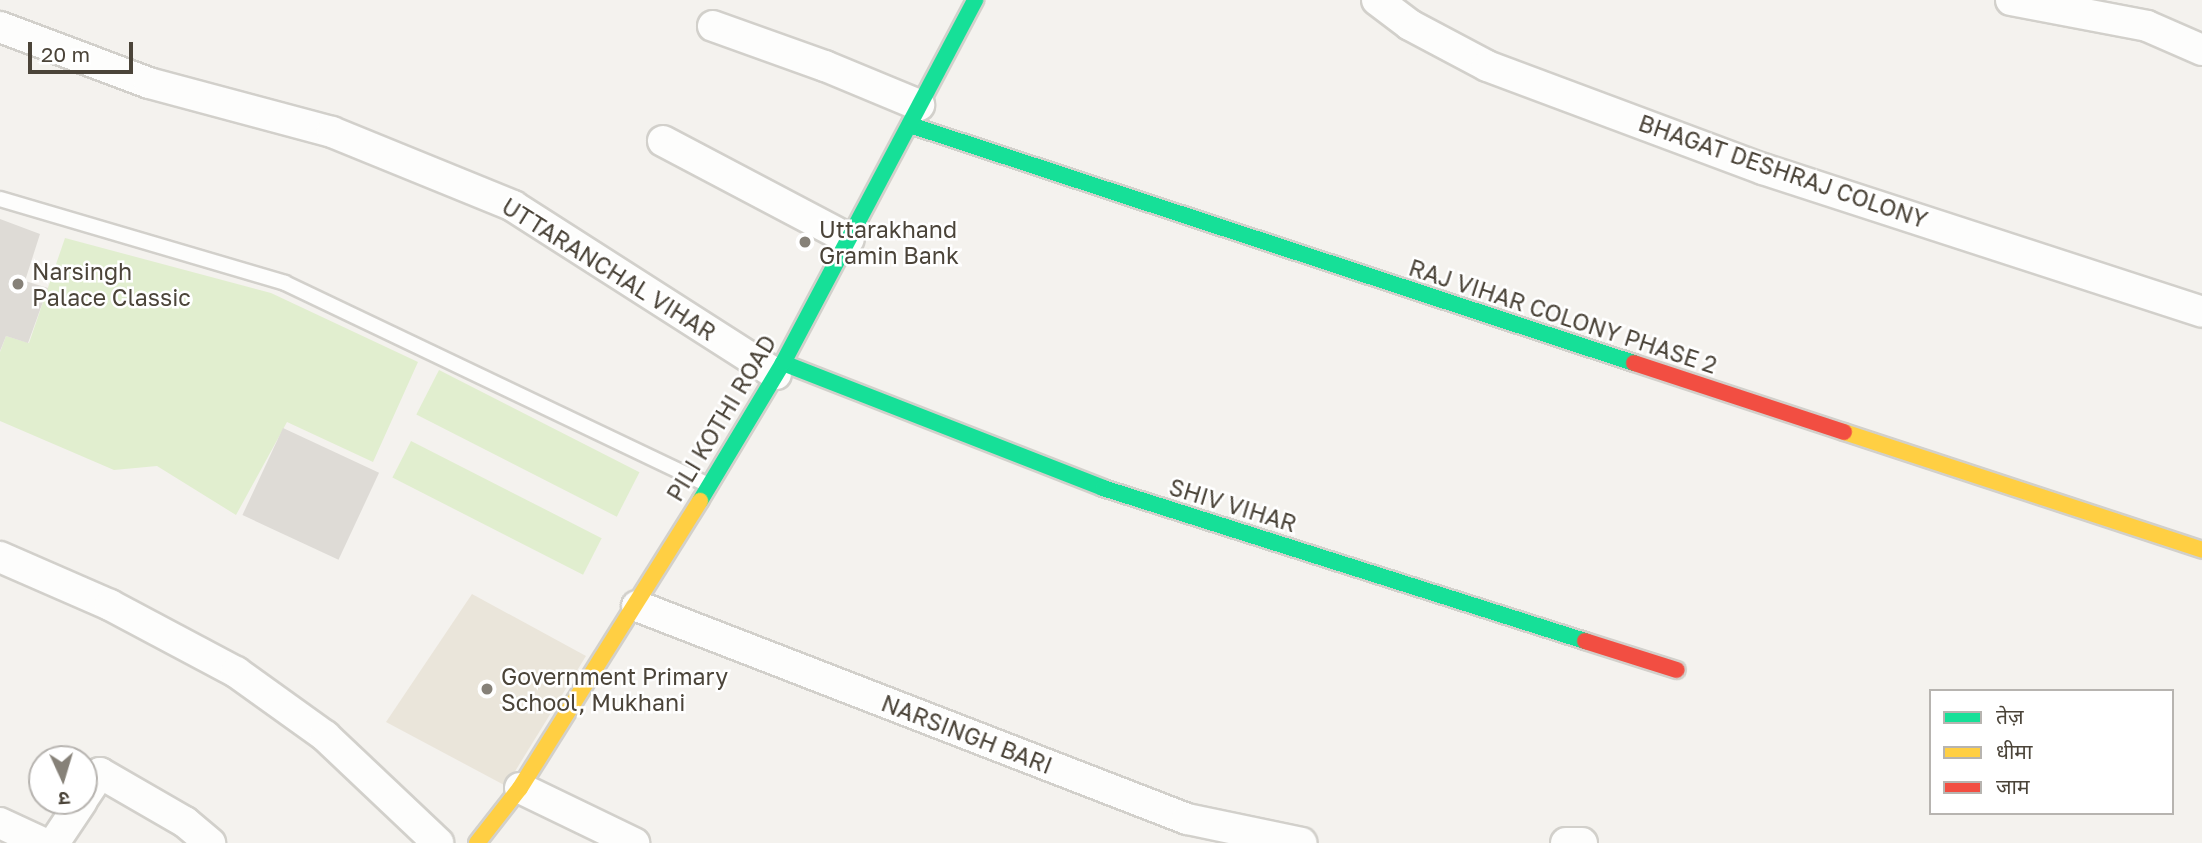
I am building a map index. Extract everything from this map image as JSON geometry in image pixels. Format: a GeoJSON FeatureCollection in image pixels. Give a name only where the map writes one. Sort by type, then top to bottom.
{"type":"FeatureCollection","features":[{"type":"Feature","properties":{"kind":"street","name":"PILI KOTHI ROAD"},"geometry":{"type":"LineString","coordinates":[[477,843],[520,788],[636,606],[706,484],[779,368],[975,0]]}},
{"type":"Feature","properties":{"kind":"street","name":"BHAGAT DESHRAJ COLONY"},"geometry":{"type":"LineString","coordinates":[[1377,0],[1410,25],[1487,66],[1763,169],[2202,312]]}},
{"type":"Feature","properties":{"kind":"street"},"geometry":{"type":"LineString","coordinates":[[2011,0],[2147,26],[2202,50]]}},
{"type":"Feature","properties":{"kind":"street"},"geometry":{"type":"LineString","coordinates":[[713,26],[825,65],[915,115]]}},
{"type":"Feature","properties":{"kind":"street","name":"UTTARANCHAL VIHAR"},"geometry":{"type":"LineString","coordinates":[[0,27],[149,83],[332,132],[513,206],[779,368]]}},
{"type":"Feature","properties":{"kind":"street","name":"RAJ VIHAR COLONY PHASE 2"},"geometry":{"type":"LineString","coordinates":[[915,115],[2202,550]]}},
{"type":"Feature","properties":{"kind":"street"},"geometry":{"type":"LineString","coordinates":[[663,141],[849,239]]}},
{"type":"Feature","properties":{"kind":"street","name":"SHIV VIHAR"},"geometry":{"type":"LineString","coordinates":[[779,368],[1103,488],[1677,670]]}},
{"type":"Feature","properties":{"kind":"street"},"geometry":{"type":"LineString","coordinates":[[0,557],[110,605],[236,672],[325,736],[438,843]]}},
{"type":"Feature","properties":{"kind":"street","name":"NARSINGH BARI"},"geometry":{"type":"LineString","coordinates":[[636,606],[1187,819],[1303,843]]}},
{"type":"Feature","properties":{"kind":"street"},"geometry":{"type":"LineString","coordinates":[[98,776],[100,773],[185,822],[209,843]]}},
{"type":"Feature","properties":{"kind":"street"},"geometry":{"type":"LineString","coordinates":[[520,788],[634,843]]}},
{"type":"Feature","properties":{"kind":"street"},"geometry":{"type":"LineString","coordinates":[[54,843],[72,815]]}},
{"type":"Feature","properties":{"kind":"street"},"geometry":{"type":"LineString","coordinates":[[0,823],[43,843]]}},
{"type":"Feature","properties":{"kind":"street"},"geometry":{"type":"LineString","coordinates":[[1566,843],[1582,843]]}},
{"type":"Feature","properties":{"kind":"lane"},"geometry":{"type":"LineString","coordinates":[[0,199],[285,283],[706,484]]}},
{"type":"Feature","properties":{"kind":"shaded area","name":"Government Primary School, Mukhani"},"geometry":{"type":"Polygon","coordinates":[[[472,594],[586,656],[506,786],[386,722],[472,594]]]}},
{"type":"Feature","properties":{"kind":"green space"},"geometry":{"type":"Polygon","coordinates":[[[65,238],[271,293],[418,362],[373,462],[287,422],[236,515],[157,466],[114,470],[0,421],[0,352],[6,336],[29,343],[65,238]]]}},
{"type":"Feature","properties":{"kind":"green space"},"geometry":{"type":"Polygon","coordinates":[[[439,370],[639,472],[617,517],[416,415],[439,370]]]}},
{"type":"Feature","properties":{"kind":"green space"},"geometry":{"type":"Polygon","coordinates":[[[411,441],[602,538],[583,575],[392,478],[411,441]]]}},
{"type":"Feature","properties":{"kind":"building","name":"Narsingh Palace Classic"},"geometry":{"type":"Polygon","coordinates":[[[0,219],[40,234],[25,281],[48,288],[28,343],[6,336],[0,351],[0,219]]]}},
{"type":"Feature","properties":{"kind":"building"},"geometry":{"type":"Polygon","coordinates":[[[283,428],[379,473],[338,560],[242,515],[283,428]]]}},
{"type":"Feature","properties":{"kind":"traffic: fast"},"geometry":{"type":"LineString","coordinates":[[700,501],[783,363],[975,0]]}},
{"type":"Feature","properties":{"kind":"traffic: fast"},"geometry":{"type":"LineString","coordinates":[[910,125],[1634,363]]}},
{"type":"Feature","properties":{"kind":"traffic: fast"},"geometry":{"type":"LineString","coordinates":[[783,363],[1103,488],[1585,641]]}},
{"type":"Feature","properties":{"kind":"traffic: slow"},"geometry":{"type":"LineString","coordinates":[[1844,432],[2202,550]]}},
{"type":"Feature","properties":{"kind":"traffic: slow"},"geometry":{"type":"LineString","coordinates":[[477,843],[520,788],[700,501]]}},
{"type":"Feature","properties":{"kind":"traffic: jam"},"geometry":{"type":"LineString","coordinates":[[1634,363],[1844,432]]}},
{"type":"Feature","properties":{"kind":"traffic: jam"},"geometry":{"type":"LineString","coordinates":[[1585,641],[1677,670]]}},
{"type":"Feature","properties":{"kind":"place","name":"Uttarakhand Gramin Bank"},"geometry":{"type":"Point","coordinates":[805,242]}},
{"type":"Feature","properties":{"kind":"place","name":"Narsingh Palace Classic"},"geometry":{"type":"Point","coordinates":[18,284]}},
{"type":"Feature","properties":{"kind":"place","name":"Government Primary School, Mukhani"},"geometry":{"type":"Point","coordinates":[487,689]}}]}
